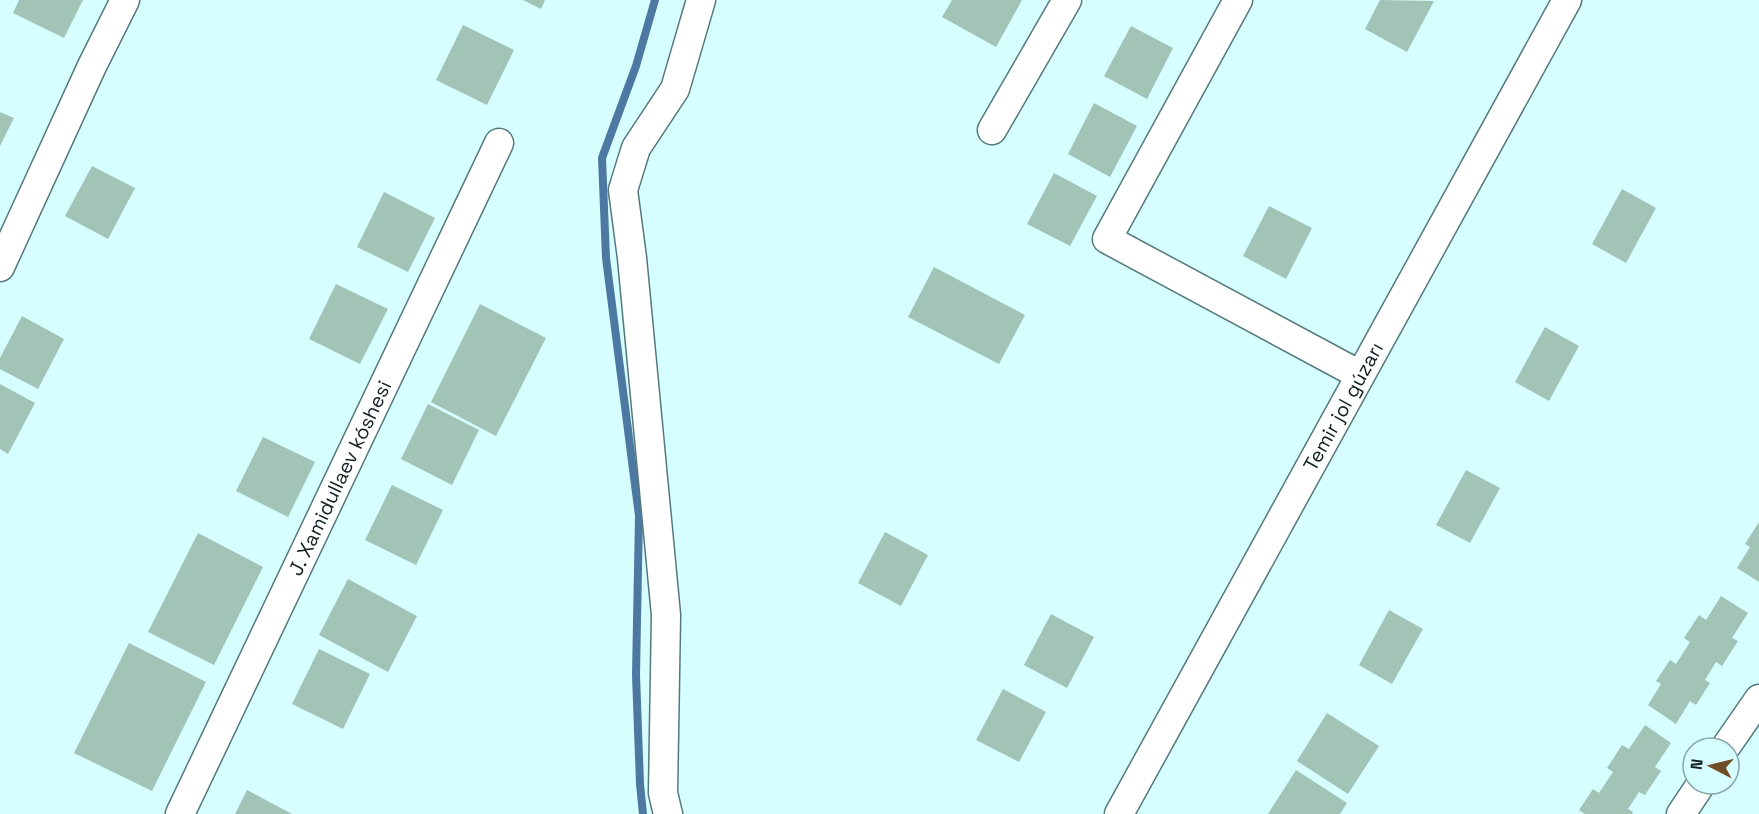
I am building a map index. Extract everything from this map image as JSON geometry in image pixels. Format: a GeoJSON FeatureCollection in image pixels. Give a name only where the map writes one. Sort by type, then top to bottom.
{"type":"FeatureCollection","features":[{"type":"Feature","properties":{"kind":"street"},"geometry":{"type":"LineString","coordinates":[[0,267],[92,66],[125,0]]}},
{"type":"Feature","properties":{"kind":"street"},"geometry":{"type":"LineString","coordinates":[[668,814],[663,793],[666,615],[632,258],[623,190],[636,148],[675,89],[700,0]]}},
{"type":"Feature","properties":{"kind":"street"},"geometry":{"type":"LineString","coordinates":[[992,130],[1067,0]]}},
{"type":"Feature","properties":{"kind":"street"},"geometry":{"type":"LineString","coordinates":[[1238,0],[1107,239],[1359,375]]}},
{"type":"Feature","properties":{"kind":"street","name":"Temir jol gúzarı"},"geometry":{"type":"LineString","coordinates":[[1119,814],[1567,0]]}},
{"type":"Feature","properties":{"kind":"street","name":"J. Xamidullaev kóshesi"},"geometry":{"type":"LineString","coordinates":[[180,814],[499,143]]}},
{"type":"Feature","properties":{"kind":"street"},"geometry":{"type":"LineString","coordinates":[[1733,736],[1759,699]]}},
{"type":"Feature","properties":{"kind":"building"},"geometry":{"type":"Polygon","coordinates":[[[19,0],[83,0],[64,38],[13,13],[19,0]]]}},
{"type":"Feature","properties":{"kind":"building"},"geometry":{"type":"Polygon","coordinates":[[[523,0],[545,0],[541,9],[523,0]]]}},
{"type":"Feature","properties":{"kind":"building"},"geometry":{"type":"Polygon","coordinates":[[[952,0],[1022,0],[996,47],[942,17],[952,0]]]}},
{"type":"Feature","properties":{"kind":"building"},"geometry":{"type":"Polygon","coordinates":[[[1380,0],[1434,1],[1407,52],[1365,29],[1380,0]]]}},
{"type":"Feature","properties":{"kind":"building"},"geometry":{"type":"Polygon","coordinates":[[[463,25],[514,50],[487,105],[436,80],[463,25]]]}},
{"type":"Feature","properties":{"kind":"building"},"geometry":{"type":"Polygon","coordinates":[[[1131,26],[1173,48],[1147,99],[1104,76],[1131,26]]]}},
{"type":"Feature","properties":{"kind":"building"},"geometry":{"type":"Polygon","coordinates":[[[1094,103],[1137,126],[1110,177],[1068,154],[1094,103]]]}},
{"type":"Feature","properties":{"kind":"building"},"geometry":{"type":"Polygon","coordinates":[[[0,112],[14,118],[0,146],[0,112]]]}},
{"type":"Feature","properties":{"kind":"building"},"geometry":{"type":"Polygon","coordinates":[[[92,166],[135,188],[108,239],[65,216],[92,166]]]}},
{"type":"Feature","properties":{"kind":"building"},"geometry":{"type":"Polygon","coordinates":[[[1054,173],[1097,196],[1070,246],[1027,224],[1054,173]]]}},
{"type":"Feature","properties":{"kind":"building"},"geometry":{"type":"Polygon","coordinates":[[[1622,189],[1656,208],[1626,263],[1592,244],[1622,189]]]}},
{"type":"Feature","properties":{"kind":"building"},"geometry":{"type":"Polygon","coordinates":[[[384,192],[435,218],[408,272],[357,247],[384,192]]]}},
{"type":"Feature","properties":{"kind":"building"},"geometry":{"type":"Polygon","coordinates":[[[1269,206],[1312,228],[1286,279],[1243,256],[1269,206]]]}},
{"type":"Feature","properties":{"kind":"building"},"geometry":{"type":"Polygon","coordinates":[[[934,267],[1025,315],[999,364],[908,317],[934,267]]]}},
{"type":"Feature","properties":{"kind":"building"},"geometry":{"type":"Polygon","coordinates":[[[336,284],[388,309],[360,364],[309,339],[336,284]]]}},
{"type":"Feature","properties":{"kind":"building"},"geometry":{"type":"Polygon","coordinates":[[[480,304],[546,338],[496,436],[431,402],[480,304]]]}},
{"type":"Feature","properties":{"kind":"building"},"geometry":{"type":"Polygon","coordinates":[[[22,316],[64,339],[38,389],[0,369],[0,358],[22,316]]]}},
{"type":"Feature","properties":{"kind":"building"},"geometry":{"type":"Polygon","coordinates":[[[1545,327],[1579,346],[1549,401],[1515,382],[1545,327]]]}},
{"type":"Feature","properties":{"kind":"building"},"geometry":{"type":"Polygon","coordinates":[[[0,384],[35,403],[8,454],[0,449],[0,384]]]}},
{"type":"Feature","properties":{"kind":"building"},"geometry":{"type":"Polygon","coordinates":[[[428,404],[479,430],[452,485],[401,459],[428,404]]]}},
{"type":"Feature","properties":{"kind":"building"},"geometry":{"type":"Polygon","coordinates":[[[263,437],[315,462],[288,517],[236,491],[263,437]]]}},
{"type":"Feature","properties":{"kind":"building"},"geometry":{"type":"Polygon","coordinates":[[[1466,470],[1500,488],[1470,543],[1436,525],[1466,470]]]}},
{"type":"Feature","properties":{"kind":"building"},"geometry":{"type":"Polygon","coordinates":[[[392,485],[443,510],[416,565],[365,540],[392,485]]]}},
{"type":"Feature","properties":{"kind":"building"},"geometry":{"type":"Polygon","coordinates":[[[1759,522],[1759,582],[1737,568],[1750,547],[1745,544],[1759,522]]]}},
{"type":"Feature","properties":{"kind":"building"},"geometry":{"type":"Polygon","coordinates":[[[885,532],[928,555],[901,606],[858,583],[885,532]]]}},
{"type":"Feature","properties":{"kind":"building"},"geometry":{"type":"Polygon","coordinates":[[[198,533],[263,567],[214,665],[148,632],[198,533]]]}},
{"type":"Feature","properties":{"kind":"building"},"geometry":{"type":"Polygon","coordinates":[[[348,579],[417,616],[388,672],[319,635],[348,579]]]}},
{"type":"Feature","properties":{"kind":"building"},"geometry":{"type":"Polygon","coordinates":[[[1721,596],[1748,613],[1732,638],[1738,641],[1722,666],[1716,662],[1705,680],[1710,683],[1696,705],[1690,701],[1676,724],[1648,705],[1661,684],[1656,681],[1670,660],[1676,664],[1690,642],[1684,638],[1699,615],[1706,620],[1721,596]]]}},
{"type":"Feature","properties":{"kind":"building"},"geometry":{"type":"Polygon","coordinates":[[[1389,610],[1423,629],[1392,684],[1359,665],[1389,610]]]}},
{"type":"Feature","properties":{"kind":"building"},"geometry":{"type":"Polygon","coordinates":[[[1051,614],[1094,637],[1067,688],[1024,665],[1051,614]]]}},
{"type":"Feature","properties":{"kind":"building"},"geometry":{"type":"Polygon","coordinates":[[[129,643],[206,682],[152,791],[74,753],[129,643]]]}},
{"type":"Feature","properties":{"kind":"building"},"geometry":{"type":"Polygon","coordinates":[[[319,649],[370,674],[343,729],[292,704],[319,649]]]}},
{"type":"Feature","properties":{"kind":"building"},"geometry":{"type":"Polygon","coordinates":[[[1003,689],[1046,712],[1019,762],[976,740],[1003,689]]]}},
{"type":"Feature","properties":{"kind":"building"},"geometry":{"type":"Polygon","coordinates":[[[1327,713],[1379,746],[1348,794],[1297,761],[1327,713]]]}},
{"type":"Feature","properties":{"kind":"building"},"geometry":{"type":"Polygon","coordinates":[[[1645,725],[1671,743],[1655,767],[1661,771],[1645,795],[1639,792],[1628,809],[1633,812],[1632,814],[1585,814],[1579,810],[1593,789],[1599,793],[1613,772],[1607,768],[1622,745],[1629,749],[1645,725]]]}},
{"type":"Feature","properties":{"kind":"building"},"geometry":{"type":"Polygon","coordinates":[[[1296,770],[1347,803],[1340,814],[1268,814],[1296,770]]]}},
{"type":"Feature","properties":{"kind":"building"},"geometry":{"type":"Polygon","coordinates":[[[247,790],[292,814],[235,814],[247,790]]]}},
{"type":"Feature","properties":{"kind":"waterway"},"geometry":{"type":"LineString","coordinates":[[643,814],[636,675],[639,516],[606,258],[602,158],[636,66],[655,0]]}}]}
